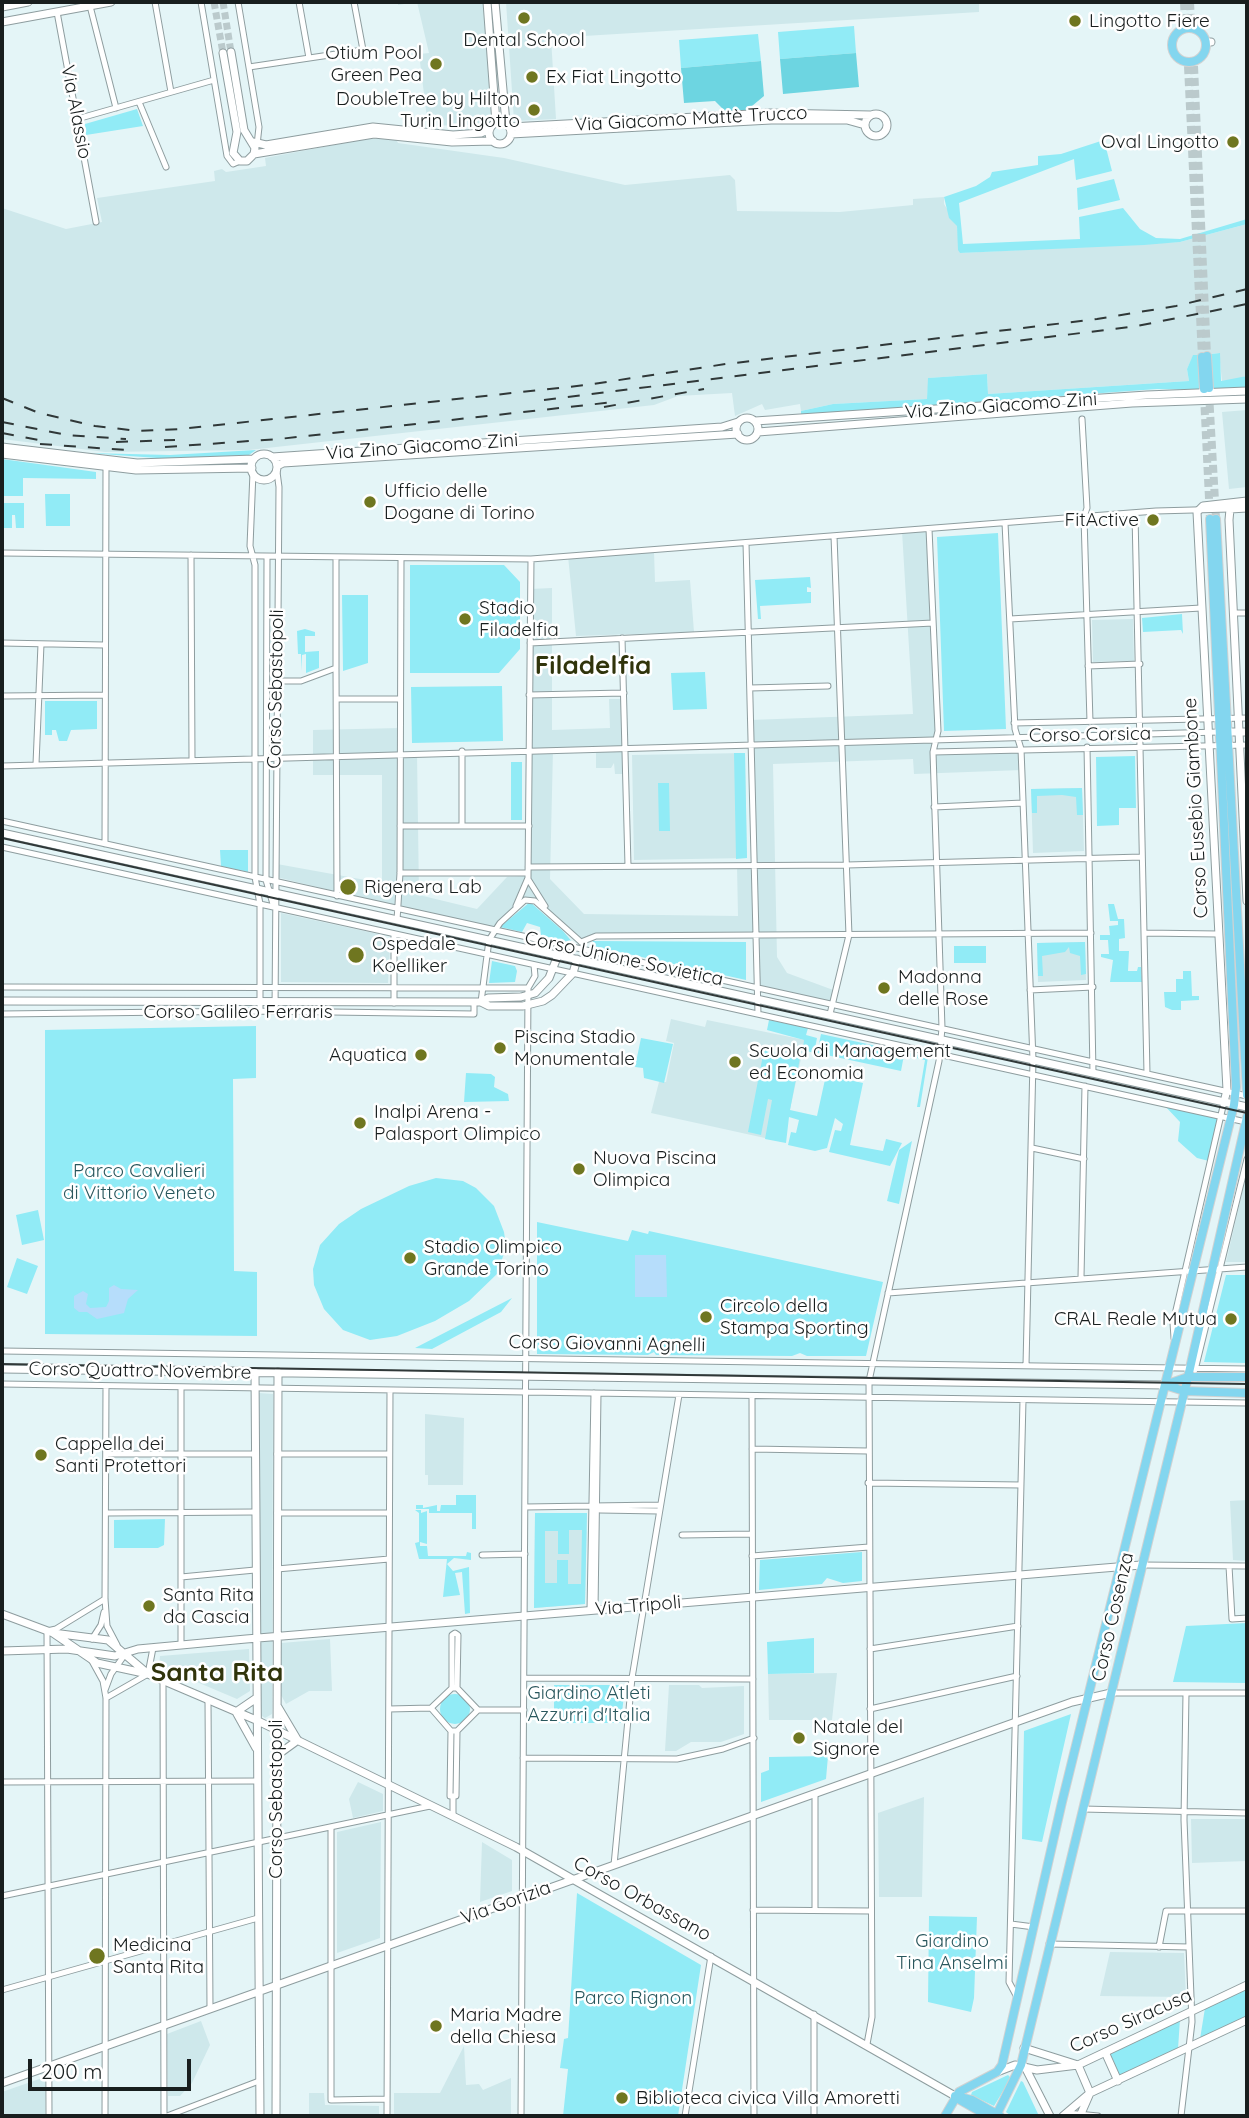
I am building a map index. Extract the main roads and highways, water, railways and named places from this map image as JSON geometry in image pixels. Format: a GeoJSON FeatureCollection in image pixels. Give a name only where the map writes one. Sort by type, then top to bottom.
{"type":"FeatureCollection","features":[{"type":"Feature","properties":{"kind":"main road"},"geometry":{"type":"LineString","coordinates":[[1188,25],[1203,34],[1208,42],[1203,54],[1191,64],[1176,57],[1171,45],[1177,32],[1188,25]]}},
{"type":"Feature","properties":{"kind":"main road"},"geometry":{"type":"LineString","coordinates":[[1205,356],[1206,388]]}},
{"type":"Feature","properties":{"kind":"main road","name":"Corso Eusebio Giambone"},"geometry":{"type":"LineString","coordinates":[[1213,519],[1223,732],[1219,745],[1247,1096]]}},
{"type":"Feature","properties":{"kind":"main road","name":"Corso Eusebio Giambone"},"geometry":{"type":"LineString","coordinates":[[1233,934],[1231,1091],[1234,1105]]}},
{"type":"Feature","properties":{"kind":"main road","name":"Corso Cosenza"},"geometry":{"type":"LineString","coordinates":[[955,2096],[997,2072],[1002,2064],[1123,1565],[1191,1269],[1234,1105]]}},
{"type":"Feature","properties":{"kind":"main road","name":"Corso Cosenza"},"geometry":{"type":"LineString","coordinates":[[998,2116],[1023,2066],[1024,2048],[1049,1944],[1217,1267],[1247,1121]]}},
{"type":"Feature","properties":{"kind":"main road","name":"Corso Giovanni Agnelli"},"geometry":{"type":"LineString","coordinates":[[1247,1377],[1201,1377],[1191,1372],[1165,1385],[1183,1397],[1199,1392],[1247,1393]]}},
{"type":"Feature","properties":{"kind":"main road"},"geometry":{"type":"LineString","coordinates":[[946,2116],[955,2096]]}},
{"type":"Feature","properties":{"kind":"main road","name":"Corso Orbassano"},"geometry":{"type":"LineString","coordinates":[[955,2096],[972,2101],[998,2116]]}},
{"type":"Feature","properties":{"kind":"main road","name":"Corso Orbassano"},"geometry":{"type":"LineString","coordinates":[[955,2096],[988,2116]]}},
{"type":"Feature","properties":{"kind":"tunnel"},"geometry":{"type":"LineString","coordinates":[[214,2],[223,53]]}},
{"type":"Feature","properties":{"kind":"tunnel"},"geometry":{"type":"LineString","coordinates":[[223,2],[231,52]]}},
{"type":"Feature","properties":{"kind":"tunnel"},"geometry":{"type":"LineString","coordinates":[[1184,2],[1185,22]]}},
{"type":"Feature","properties":{"kind":"tunnel"},"geometry":{"type":"LineString","coordinates":[[1190,2],[1191,22]]}},
{"type":"Feature","properties":{"kind":"tunnel"},"geometry":{"type":"LineString","coordinates":[[1188,66],[1202,357]]}},
{"type":"Feature","properties":{"kind":"tunnel"},"geometry":{"type":"LineString","coordinates":[[1194,66],[1207,356]]}},
{"type":"Feature","properties":{"kind":"tunnel"},"geometry":{"type":"LineString","coordinates":[[1209,393],[1216,519]]}},
{"type":"Feature","properties":{"kind":"tunnel"},"geometry":{"type":"LineString","coordinates":[[1204,395],[1210,519]]}},
{"type":"Feature","properties":{"kind":"tram line"},"geometry":{"type":"LineString","coordinates":[[2,838],[1247,1113]]}},
{"type":"Feature","properties":{"kind":"tram line"},"geometry":{"type":"LineString","coordinates":[[2,1364],[1247,1384]]}},
{"type":"Feature","properties":{"kind":"railway"},"geometry":{"type":"LineString","coordinates":[[2,398],[39,413],[95,426],[138,431],[181,429],[586,385],[726,364],[1097,319],[1176,306],[1247,289]]}},
{"type":"Feature","properties":{"kind":"railway"},"geometry":{"type":"LineString","coordinates":[[544,400],[1137,326],[1247,304]]}},
{"type":"Feature","properties":{"kind":"railway"},"geometry":{"type":"LineString","coordinates":[[604,407],[704,389]]}},
{"type":"Feature","properties":{"kind":"railway"},"geometry":{"type":"LineString","coordinates":[[165,447],[279,439],[614,402]]}},
{"type":"Feature","properties":{"kind":"railway"},"geometry":{"type":"LineString","coordinates":[[2,422],[67,435],[126,439]]}},
{"type":"Feature","properties":{"kind":"railway"},"geometry":{"type":"LineString","coordinates":[[2,433],[49,442]]}},
{"type":"Feature","properties":{"kind":"railway"},"geometry":{"type":"LineString","coordinates":[[116,442],[175,440]]}},
{"type":"Feature","properties":{"kind":"railway"},"geometry":{"type":"LineString","coordinates":[[40,444],[127,450]]}},
{"type":"Feature","properties":{"kind":"place","name":"Dental School"},"geometry":{"type":"Point","coordinates":[524,18]}},
{"type":"Feature","properties":{"kind":"place","name":"Lingotto Fiere"},"geometry":{"type":"Point","coordinates":[1075,21]}},
{"type":"Feature","properties":{"kind":"place","name":"Otium Pool Green Pea"},"geometry":{"type":"Point","coordinates":[436,64]}},
{"type":"Feature","properties":{"kind":"place","name":"Ex Fiat Lingotto"},"geometry":{"type":"Point","coordinates":[532,77]}},
{"type":"Feature","properties":{"kind":"place","name":"DoubleTree by Hilton Turin Lingotto"},"geometry":{"type":"Point","coordinates":[534,110]}},
{"type":"Feature","properties":{"kind":"place","name":"Oval Lingotto"},"geometry":{"type":"Point","coordinates":[1233,142]}},
{"type":"Feature","properties":{"kind":"place","name":"Ufficio delle Dogane di Torino"},"geometry":{"type":"Point","coordinates":[370,502]}},
{"type":"Feature","properties":{"kind":"place","name":"FitActive"},"geometry":{"type":"Point","coordinates":[1153,520]}},
{"type":"Feature","properties":{"kind":"place","name":"Stadio Filadelfia"},"geometry":{"type":"Point","coordinates":[465,619]}},
{"type":"Feature","properties":{"kind":"place","name":"Rigenera Lab"},"geometry":{"type":"Point","coordinates":[348,887]}},
{"type":"Feature","properties":{"kind":"place","name":"Ospedale Koelliker"},"geometry":{"type":"Point","coordinates":[356,955]}},
{"type":"Feature","properties":{"kind":"place","name":"Madonna delle Rose"},"geometry":{"type":"Point","coordinates":[884,988]}},
{"type":"Feature","properties":{"kind":"place","name":"Piscina Stadio Monumentale"},"geometry":{"type":"Point","coordinates":[500,1048]}},
{"type":"Feature","properties":{"kind":"place","name":"Aquatica"},"geometry":{"type":"Point","coordinates":[421,1055]}},
{"type":"Feature","properties":{"kind":"place","name":"Scuola di Management ed Economia"},"geometry":{"type":"Point","coordinates":[735,1062]}},
{"type":"Feature","properties":{"kind":"place","name":"Inalpi Arena - Palasport Olimpico"},"geometry":{"type":"Point","coordinates":[360,1123]}},
{"type":"Feature","properties":{"kind":"place","name":"Nuova Piscina Olimpica"},"geometry":{"type":"Point","coordinates":[579,1169]}},
{"type":"Feature","properties":{"kind":"place","name":"Stadio Olimpico Grande Torino"},"geometry":{"type":"Point","coordinates":[410,1258]}},
{"type":"Feature","properties":{"kind":"place","name":"Circolo della Stampa Sporting"},"geometry":{"type":"Point","coordinates":[706,1317]}},
{"type":"Feature","properties":{"kind":"place","name":"CRAL Reale Mutua"},"geometry":{"type":"Point","coordinates":[1231,1319]}},
{"type":"Feature","properties":{"kind":"place","name":"Cappella dei Santi Protettori"},"geometry":{"type":"Point","coordinates":[41,1455]}},
{"type":"Feature","properties":{"kind":"place","name":"Santa Rita da Cascia"},"geometry":{"type":"Point","coordinates":[149,1606]}},
{"type":"Feature","properties":{"kind":"place","name":"Natale del Signore"},"geometry":{"type":"Point","coordinates":[799,1738]}},
{"type":"Feature","properties":{"kind":"place","name":"Medicina Santa Rita"},"geometry":{"type":"Point","coordinates":[97,1956]}},
{"type":"Feature","properties":{"kind":"place","name":"Maria Madre della Chiesa"},"geometry":{"type":"Point","coordinates":[436,2026]}},
{"type":"Feature","properties":{"kind":"place","name":"Biblioteca civica Villa Amoretti"},"geometry":{"type":"Point","coordinates":[622,2098]}},
{"type":"Feature","properties":{"kind":"district","name":"Filadelfia"},"geometry":{"type":"Point","coordinates":[593,666]}},
{"type":"Feature","properties":{"kind":"district","name":"Santa Rita"},"geometry":{"type":"Point","coordinates":[217,1673]}},
{"type":"Feature","properties":{"kind":"park label","name":"Parco Cavalieri di Vittorio Veneto"},"geometry":{"type":"Point","coordinates":[139,1182]}},
{"type":"Feature","properties":{"kind":"park label","name":"Giardino Atleti Azzurri d'Italia"},"geometry":{"type":"Point","coordinates":[589,1704]}},
{"type":"Feature","properties":{"kind":"park label","name":"Giardino Tina Anselmi"},"geometry":{"type":"Point","coordinates":[952,1952]}},
{"type":"Feature","properties":{"kind":"park label","name":"Parco Rignon"},"geometry":{"type":"Point","coordinates":[633,1998]}}]}
